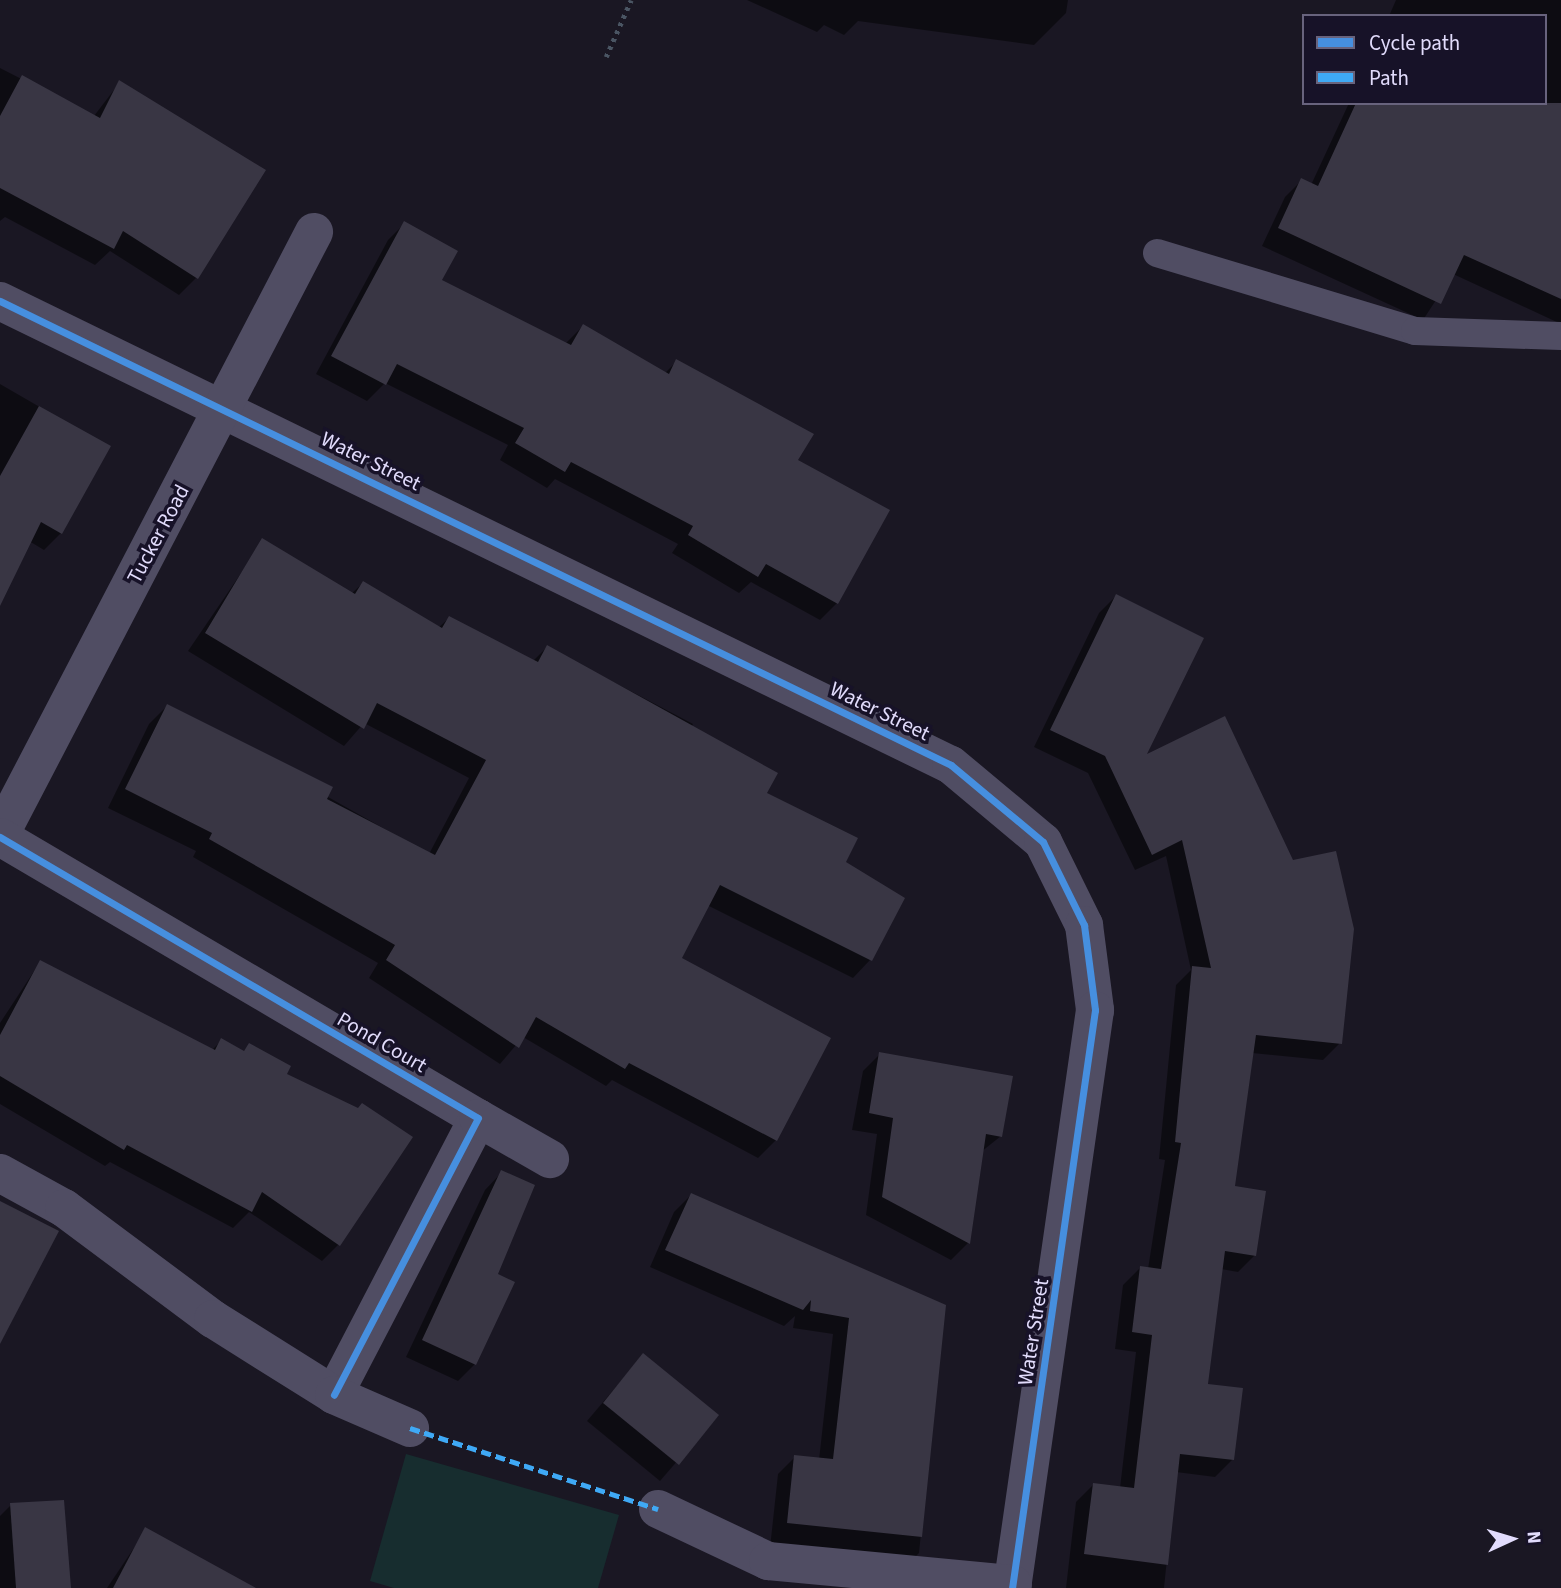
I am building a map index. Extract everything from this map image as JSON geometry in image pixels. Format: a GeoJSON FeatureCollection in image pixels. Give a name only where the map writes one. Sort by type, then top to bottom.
{"type":"FeatureCollection","features":[{"type":"Feature","properties":{"kind":"street","name":"Tucker Road"},"geometry":{"type":"LineString","coordinates":[[0,836],[314,232]]}},
{"type":"Feature","properties":{"kind":"street","name":"Water Street"},"geometry":{"type":"LineString","coordinates":[[0,301],[951,765],[1043,842],[1084,925],[1095,1010],[1012,1586]]}},
{"type":"Feature","properties":{"kind":"street","name":"Pond Court"},"geometry":{"type":"LineString","coordinates":[[0,836],[550,1159]]}},
{"type":"Feature","properties":{"kind":"street"},"geometry":{"type":"LineString","coordinates":[[334,1395],[478,1118]]}},
{"type":"Feature","properties":{"kind":"street"},"geometry":{"type":"LineString","coordinates":[[0,1173],[64,1208],[212,1319],[334,1395],[410,1428]]}},
{"type":"Feature","properties":{"kind":"street"},"geometry":{"type":"LineString","coordinates":[[658,1509],[768,1562],[1012,1586]]}},
{"type":"Feature","properties":{"kind":"lane"},"geometry":{"type":"LineString","coordinates":[[1157,253],[1415,331],[1561,336]]}},
{"type":"Feature","properties":{"kind":"path"},"geometry":{"type":"LineString","coordinates":[[606,57],[631,0]]}},
{"type":"Feature","properties":{"kind":"green space"},"geometry":{"type":"Polygon","coordinates":[[[406,1454],[619,1515],[598,1588],[394,1588],[370,1581],[406,1454]]]}},
{"type":"Feature","properties":{"kind":"building"},"geometry":{"type":"Polygon","coordinates":[[[22,75],[100,118],[119,80],[266,170],[198,279],[123,231],[114,249],[0,188],[0,116],[22,75]]]}},
{"type":"Feature","properties":{"kind":"building"},"geometry":{"type":"Polygon","coordinates":[[[1561,103],[1561,299],[1464,255],[1441,304],[1278,228],[1301,178],[1318,186],[1355,105],[1561,103]]]}},
{"type":"Feature","properties":{"kind":"building"},"geometry":{"type":"Polygon","coordinates":[[[404,221],[458,251],[442,280],[571,345],[583,324],[669,374],[676,359],[814,434],[798,460],[890,510],[838,604],[766,564],[758,577],[688,535],[693,526],[571,462],[565,472],[515,443],[524,428],[397,364],[386,385],[331,356],[404,221]]]}},
{"type":"Feature","properties":{"kind":"building"},"geometry":{"type":"Polygon","coordinates":[[[39,406],[111,446],[62,534],[41,522],[0,606],[0,476],[39,406]]]}},
{"type":"Feature","properties":{"kind":"building"},"geometry":{"type":"Polygon","coordinates":[[[262,538],[355,594],[363,581],[442,628],[449,616],[538,662],[547,645],[778,773],[767,793],[858,838],[846,862],[905,898],[872,961],[720,885],[682,958],[831,1038],[777,1141],[629,1063],[625,1069],[536,1017],[519,1048],[386,960],[395,945],[209,839],[212,833],[125,789],[167,704],[333,787],[327,799],[435,855],[486,760],[377,703],[364,729],[205,633],[262,538]]]}},
{"type":"Feature","properties":{"kind":"building"},"geometry":{"type":"Polygon","coordinates":[[[1116,594],[1204,638],[1147,754],[1225,716],[1293,860],[1336,851],[1354,929],[1342,1044],[1256,1035],[1235,1186],[1266,1191],[1256,1256],[1225,1251],[1208,1384],[1243,1388],[1234,1460],[1180,1454],[1168,1565],[1084,1554],[1093,1483],[1134,1488],[1152,1335],[1132,1332],[1140,1266],[1161,1269],[1181,1143],[1175,1142],[1192,966],[1211,968],[1182,840],[1152,855],[1105,756],[1050,730],[1116,594]]]}},
{"type":"Feature","properties":{"kind":"building"},"geometry":{"type":"Polygon","coordinates":[[[40,960],[215,1050],[221,1038],[244,1051],[249,1043],[291,1066],[287,1074],[358,1108],[362,1103],[413,1137],[340,1246],[262,1192],[252,1212],[127,1145],[124,1150],[0,1076],[0,1035],[40,960]]]}},
{"type":"Feature","properties":{"kind":"building"},"geometry":{"type":"Polygon","coordinates":[[[879,1052],[1013,1076],[1002,1137],[986,1134],[970,1244],[882,1197],[893,1118],[869,1113],[879,1052]]]}},
{"type":"Feature","properties":{"kind":"building"},"geometry":{"type":"Polygon","coordinates":[[[501,1170],[535,1185],[498,1274],[515,1282],[476,1365],[422,1340],[501,1170]]]}},
{"type":"Feature","properties":{"kind":"building"},"geometry":{"type":"Polygon","coordinates":[[[691,1193],[946,1305],[922,1537],[787,1523],[794,1455],[833,1459],[849,1318],[810,1311],[811,1300],[803,1310],[665,1250],[691,1193]]]}},
{"type":"Feature","properties":{"kind":"building"},"geometry":{"type":"Polygon","coordinates":[[[0,1201],[59,1231],[0,1344],[0,1201]]]}},
{"type":"Feature","properties":{"kind":"building"},"geometry":{"type":"Polygon","coordinates":[[[643,1353],[719,1415],[679,1465],[603,1403],[643,1353]]]}},
{"type":"Feature","properties":{"kind":"building"},"geometry":{"type":"Polygon","coordinates":[[[64,1500],[71,1588],[16,1588],[10,1503],[64,1500]]]}},
{"type":"Feature","properties":{"kind":"building"},"geometry":{"type":"Polygon","coordinates":[[[145,1527],[256,1588],[113,1588],[145,1527]]]}},
{"type":"Feature","properties":{"kind":"marked path"},"geometry":{"type":"LineString","coordinates":[[410,1428],[658,1509]]}},
{"type":"Feature","properties":{"kind":"cycle path"},"geometry":{"type":"LineString","coordinates":[[0,301],[951,765],[1043,842],[1084,925],[1095,1010],[1012,1588]]}},
{"type":"Feature","properties":{"kind":"cycle path"},"geometry":{"type":"LineString","coordinates":[[0,837],[478,1118],[334,1395]]}}]}
